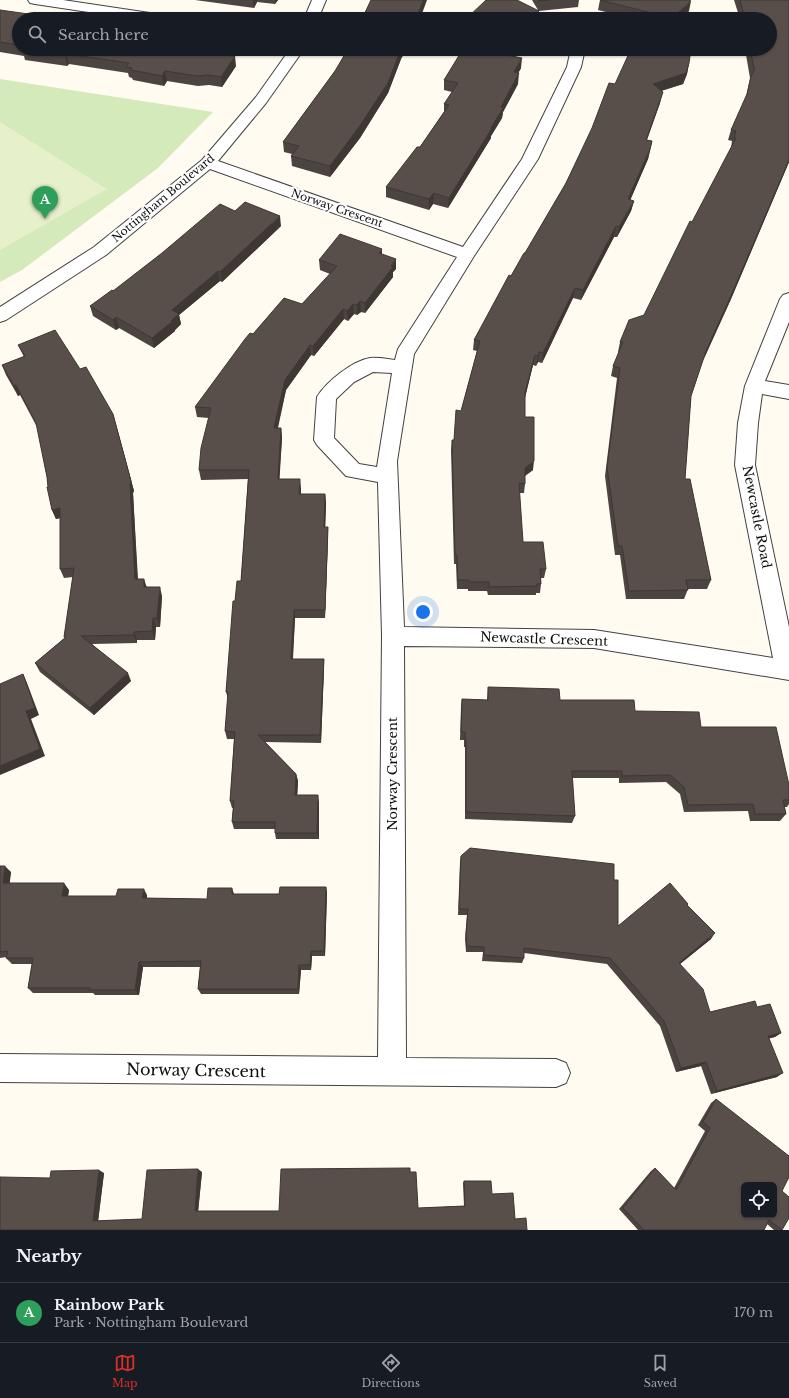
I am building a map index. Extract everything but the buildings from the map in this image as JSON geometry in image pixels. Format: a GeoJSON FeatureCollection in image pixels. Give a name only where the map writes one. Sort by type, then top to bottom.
{"type":"FeatureCollection","features":[{"type":"Feature","properties":{"kind":"street"},"geometry":{"type":"LineString","coordinates":[[35,0],[116,12]]}},
{"type":"Feature","properties":{"kind":"street"},"geometry":{"type":"LineString","coordinates":[[314,12],[319,0]]}},
{"type":"Feature","properties":{"kind":"street","name":"Nottingham Boulevard"},"geometry":{"type":"LineString","coordinates":[[0,316],[100,251],[208,163],[261,100],[292,56]]}},
{"type":"Feature","properties":{"kind":"street","name":"Norway Crescent"},"geometry":{"type":"LineString","coordinates":[[392,1071],[393,636],[387,461],[405,354],[467,254],[530,159],[574,67],[576,56]]}},
{"type":"Feature","properties":{"kind":"street","name":"Norway Crescent"},"geometry":{"type":"LineString","coordinates":[[208,163],[467,254]]}},
{"type":"Feature","properties":{"kind":"street","name":"Newcastle Road"},"geometry":{"type":"LineString","coordinates":[[788,669],[745,465],[748,423],[754,386],[789,299]]}},
{"type":"Feature","properties":{"kind":"street"},"geometry":{"type":"LineString","coordinates":[[388,476],[353,471],[324,440],[327,397],[347,376],[370,365],[403,367]]}},
{"type":"Feature","properties":{"kind":"street"},"geometry":{"type":"LineString","coordinates":[[754,386],[789,392]]}},
{"type":"Feature","properties":{"kind":"street","name":"Newcastle Crescent"},"geometry":{"type":"LineString","coordinates":[[393,636],[594,639],[788,669]]}},
{"type":"Feature","properties":{"kind":"street","name":"Norway Crescent"},"geometry":{"type":"LineString","coordinates":[[0,1068],[556,1073]]}},
{"type":"Feature","properties":{"kind":"green space"},"geometry":{"type":"Polygon","coordinates":[[[0,79],[213,112],[158,168],[22,270],[0,282],[0,79]]]}},
{"type":"Feature","properties":{"kind":"green space"},"geometry":{"type":"Polygon","coordinates":[[[0,122],[107,189],[0,250],[0,122]]]}},
{"type":"Feature","properties":{"kind":"place","name":"Rainbow Park"},"geometry":{"type":"Point","coordinates":[45,219]}}]}
